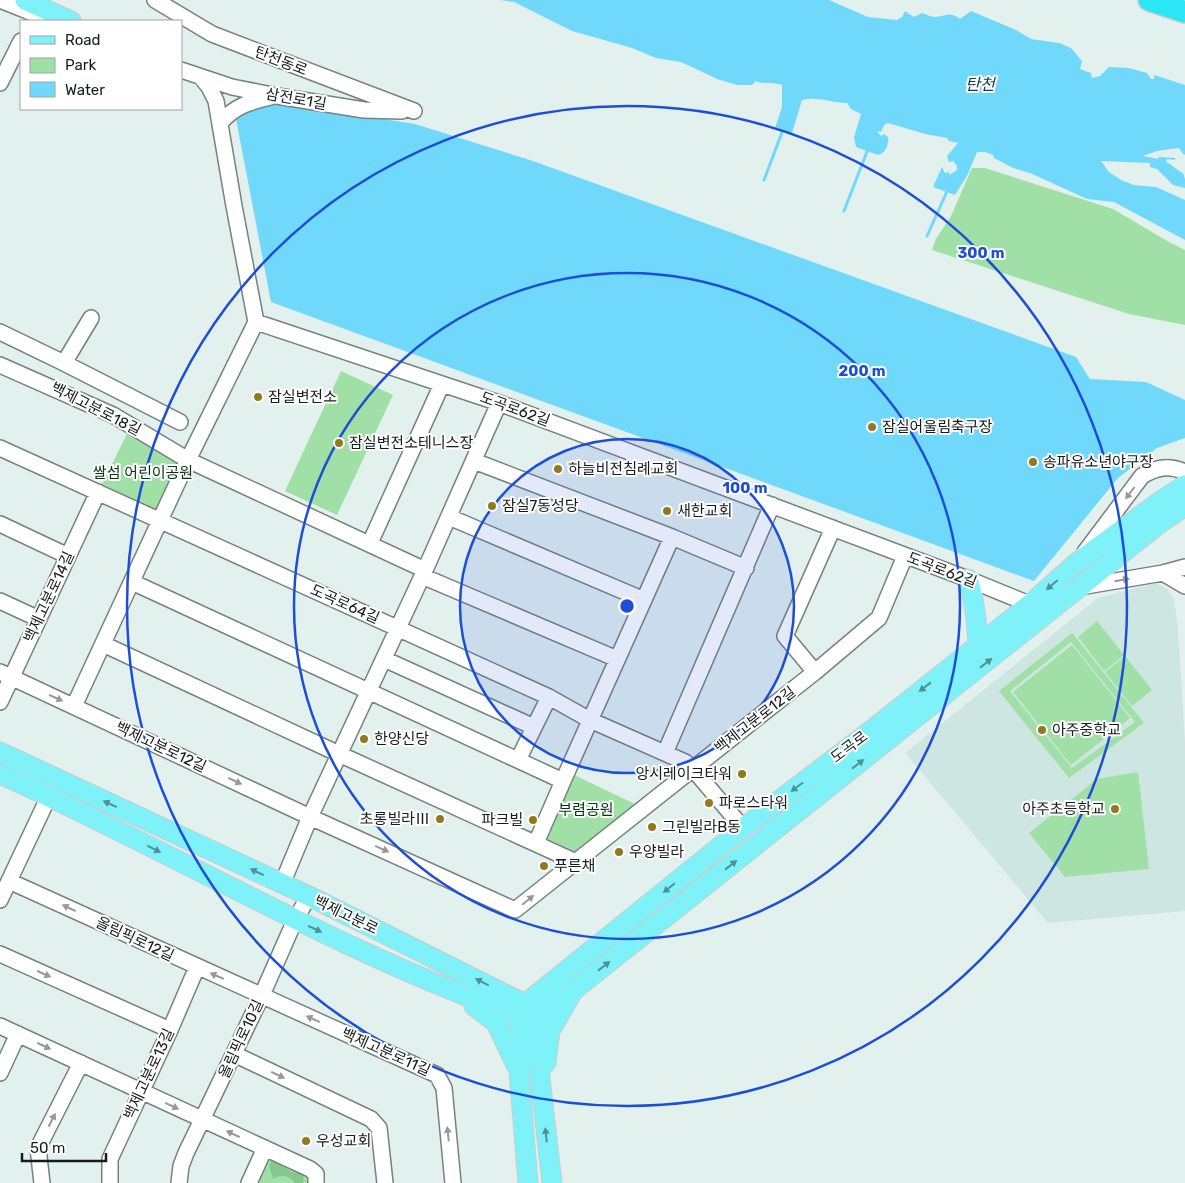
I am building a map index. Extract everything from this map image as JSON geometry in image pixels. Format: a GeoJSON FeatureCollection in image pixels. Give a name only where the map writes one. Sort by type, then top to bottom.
{"type":"FeatureCollection","features":[{"type":"Feature","properties":{"kind":"highway"},"geometry":{"type":"LineString","coordinates":[[1149,0],[1185,12]]}},
{"type":"Feature","properties":{"kind":"main road"},"geometry":{"type":"LineString","coordinates":[[30,12],[66,20]]}},
{"type":"Feature","properties":{"kind":"main road","name":"도곡로"},"geometry":{"type":"LineString","coordinates":[[523,1014],[743,828],[978,646],[1075,564],[1185,485]]}},
{"type":"Feature","properties":{"kind":"main road","name":"도곡로"},"geometry":{"type":"LineString","coordinates":[[523,1014],[574,990],[1080,587],[1185,506]]}},
{"type":"Feature","properties":{"kind":"main road"},"geometry":{"type":"LineString","coordinates":[[968,579],[978,623],[978,646]]}},
{"type":"Feature","properties":{"kind":"main road","name":"백제고분로"},"geometry":{"type":"LineString","coordinates":[[0,752],[309,896],[523,1014]]}},
{"type":"Feature","properties":{"kind":"main road","name":"백제고분로"},"geometry":{"type":"LineString","coordinates":[[0,774],[49,796],[295,920],[459,995],[523,1014]]}},
{"type":"Feature","properties":{"kind":"main road"},"geometry":{"type":"LineString","coordinates":[[542,1099],[550,1031],[574,990]]}},
{"type":"Feature","properties":{"kind":"main road"},"geometry":{"type":"LineString","coordinates":[[459,995],[496,1023],[519,1072]]}},
{"type":"Feature","properties":{"kind":"main road"},"geometry":{"type":"LineString","coordinates":[[523,1014],[519,1072],[528,1183]]}},
{"type":"Feature","properties":{"kind":"main road"},"geometry":{"type":"LineString","coordinates":[[523,1014],[542,1099],[552,1183]]}},
{"type":"Feature","properties":{"kind":"street"},"geometry":{"type":"LineString","coordinates":[[0,0],[50,20]]}},
{"type":"Feature","properties":{"kind":"street","name":"탄천동로"},"geometry":{"type":"LineString","coordinates":[[155,0],[212,34],[414,111]]}},
{"type":"Feature","properties":{"kind":"street"},"geometry":{"type":"LineString","coordinates":[[2,73],[20,42]]}},
{"type":"Feature","properties":{"kind":"street","name":"삼전로1길"},"geometry":{"type":"LineString","coordinates":[[182,70],[232,87],[277,96],[364,110],[414,111]]}},
{"type":"Feature","properties":{"kind":"street"},"geometry":{"type":"LineString","coordinates":[[74,706],[188,460],[256,322],[216,101],[201,77]]}},
{"type":"Feature","properties":{"kind":"street"},"geometry":{"type":"LineString","coordinates":[[220,123],[229,113],[247,103],[277,96]]}},
{"type":"Feature","properties":{"kind":"street"},"geometry":{"type":"LineString","coordinates":[[64,363],[91,318]]}},
{"type":"Feature","properties":{"kind":"street","name":"도곡로62길"},"geometry":{"type":"LineString","coordinates":[[256,322],[499,403],[968,579],[1050,612]]}},
{"type":"Feature","properties":{"kind":"street"},"geometry":{"type":"LineString","coordinates":[[0,332],[180,422]]}},
{"type":"Feature","properties":{"kind":"street","name":"백제고분로18길"},"geometry":{"type":"LineString","coordinates":[[0,364],[113,415],[188,460]]}},
{"type":"Feature","properties":{"kind":"street"},"geometry":{"type":"LineString","coordinates":[[370,543],[442,384]]}},
{"type":"Feature","properties":{"kind":"street"},"geometry":{"type":"LineString","coordinates":[[282,884],[310,817],[399,628],[499,403]]}},
{"type":"Feature","properties":{"kind":"street"},"geometry":{"type":"LineString","coordinates":[[0,448],[98,492]]}},
{"type":"Feature","properties":{"kind":"street"},"geometry":{"type":"LineString","coordinates":[[188,460],[370,543],[424,573],[617,660]]}},
{"type":"Feature","properties":{"kind":"street"},"geometry":{"type":"LineString","coordinates":[[474,461],[672,537],[746,568]]}},
{"type":"Feature","properties":{"kind":"street"},"geometry":{"type":"LineString","coordinates":[[1075,564],[1142,476],[1152,470],[1163,467],[1175,468],[1185,472]]}},
{"type":"Feature","properties":{"kind":"street","name":"도곡로64길"},"geometry":{"type":"LineString","coordinates":[[98,492],[549,696],[590,720],[686,762],[743,828]]}},
{"type":"Feature","properties":{"kind":"street","name":"백제고분로14길"},"geometry":{"type":"LineString","coordinates":[[0,702],[6,675],[39,619],[98,492]]}},
{"type":"Feature","properties":{"kind":"street"},"geometry":{"type":"LineString","coordinates":[[665,753],[772,506]]}},
{"type":"Feature","properties":{"kind":"street"},"geometry":{"type":"LineString","coordinates":[[449,517],[644,600]]}},
{"type":"Feature","properties":{"kind":"street"},"geometry":{"type":"LineString","coordinates":[[0,524],[68,556]]}},
{"type":"Feature","properties":{"kind":"street"},"geometry":{"type":"LineString","coordinates":[[815,672],[785,636],[833,528]]}},
{"type":"Feature","properties":{"kind":"street"},"geometry":{"type":"LineString","coordinates":[[536,844],[672,537]]}},
{"type":"Feature","properties":{"kind":"street","name":"백제고분로12길"},"geometry":{"type":"LineString","coordinates":[[6,675],[310,817],[516,910],[880,618],[905,556]]}},
{"type":"Feature","properties":{"kind":"street"},"geometry":{"type":"LineString","coordinates":[[1080,587],[1164,573],[1185,567]]}},
{"type":"Feature","properties":{"kind":"street"},"geometry":{"type":"LineString","coordinates":[[1164,573],[1185,586]]}},
{"type":"Feature","properties":{"kind":"street"},"geometry":{"type":"LineString","coordinates":[[132,582],[563,780]]}},
{"type":"Feature","properties":{"kind":"street"},"geometry":{"type":"LineString","coordinates":[[0,601],[39,619]]}},
{"type":"Feature","properties":{"kind":"street"},"geometry":{"type":"LineString","coordinates":[[104,644],[576,862]]}},
{"type":"Feature","properties":{"kind":"street"},"geometry":{"type":"LineString","coordinates":[[384,659],[534,727]]}},
{"type":"Feature","properties":{"kind":"street"},"geometry":{"type":"LineString","coordinates":[[518,760],[549,696]]}},
{"type":"Feature","properties":{"kind":"street"},"geometry":{"type":"LineString","coordinates":[[0,900],[49,796]]}},
{"type":"Feature","properties":{"kind":"street","name":"올림픽로12길"},"geometry":{"type":"LineString","coordinates":[[9,881],[262,995]]}},
{"type":"Feature","properties":{"kind":"street","name":"올림픽로10길"},"geometry":{"type":"LineString","coordinates":[[180,1183],[181,1166],[262,995],[295,920],[309,896]]}},
{"type":"Feature","properties":{"kind":"street"},"geometry":{"type":"LineString","coordinates":[[0,954],[170,1030]]}},
{"type":"Feature","properties":{"kind":"street","name":"백제고분로13길"},"geometry":{"type":"LineString","coordinates":[[110,1183],[110,1159],[197,967]]}},
{"type":"Feature","properties":{"kind":"street","name":"백제고분로11길"},"geometry":{"type":"LineString","coordinates":[[262,995],[437,1075],[444,1088],[453,1183]]}},
{"type":"Feature","properties":{"kind":"street"},"geometry":{"type":"LineString","coordinates":[[0,1026],[310,1169],[316,1174],[316,1183]]}},
{"type":"Feature","properties":{"kind":"street"},"geometry":{"type":"LineString","coordinates":[[0,1073],[18,1034]]}},
{"type":"Feature","properties":{"kind":"street"},"geometry":{"type":"LineString","coordinates":[[234,1054],[371,1119],[379,1128],[385,1183]]}},
{"type":"Feature","properties":{"kind":"street"},"geometry":{"type":"LineString","coordinates":[[42,1183],[38,1148],[81,1063]]}},
{"type":"Feature","properties":{"kind":"street"},"geometry":{"type":"LineString","coordinates":[[249,1183],[265,1148]]}},
{"type":"Feature","properties":{"kind":"shaded area"},"geometry":{"type":"Polygon","coordinates":[[[1156,583],[1167,589],[1174,599],[1178,629],[1185,742],[1185,911],[1048,923],[905,753],[1098,598],[1156,583]]]}},
{"type":"Feature","properties":{"kind":"green space"},"geometry":{"type":"Polygon","coordinates":[[[972,168],[985,168],[1113,209],[1185,250],[1185,325],[1129,314],[932,250],[936,239],[951,216],[972,168]]]}},
{"type":"Feature","properties":{"kind":"green space","name":"잠실변전소테니스장"},"geometry":{"type":"Polygon","coordinates":[[[341,371],[393,395],[337,515],[285,491],[341,371]]]}},
{"type":"Feature","properties":{"kind":"green space","name":"쌀섬 어린이공원"},"geometry":{"type":"Polygon","coordinates":[[[127,434],[184,463],[159,512],[102,484],[127,434]]]}},
{"type":"Feature","properties":{"kind":"green space"},"geometry":{"type":"Polygon","coordinates":[[[1097,621],[1124,655],[1104,671],[1078,637],[1097,621]]]}},
{"type":"Feature","properties":{"kind":"green space"},"geometry":{"type":"Polygon","coordinates":[[[1072,633],[1144,723],[1069,778],[999,691],[1072,633]],[[1071,642],[1010,691],[1072,768],[1135,722],[1071,642]]]}},
{"type":"Feature","properties":{"kind":"green space"},"geometry":{"type":"Polygon","coordinates":[[[1072,645],[1130,718],[1071,765],[1013,692],[1072,645]]]}},
{"type":"Feature","properties":{"kind":"green space"},"geometry":{"type":"Polygon","coordinates":[[[1125,656],[1152,690],[1132,706],[1105,672],[1125,656]]]}},
{"type":"Feature","properties":{"kind":"green space"},"geometry":{"type":"Polygon","coordinates":[[[1138,772],[1149,869],[1065,877],[1029,833],[1097,779],[1138,772]]]}},
{"type":"Feature","properties":{"kind":"green space","name":"부렴공원"},"geometry":{"type":"Polygon","coordinates":[[[574,775],[635,804],[576,852],[543,837],[574,775]]]}},
{"type":"Feature","properties":{"kind":"green space"},"geometry":{"type":"Polygon","coordinates":[[[265,1154],[304,1174],[311,1183],[252,1183],[265,1154]]]}},
{"type":"Feature","properties":{"kind":"green space"},"geometry":{"type":"Polygon","coordinates":[[[273,1158],[291,1172],[304,1174],[303,1183],[295,1183],[285,1176],[273,1179],[269,1166],[273,1158]]]}},
{"type":"Feature","properties":{"kind":"water","name":"탄천"},"geometry":{"type":"Polygon","coordinates":[[[500,0],[829,0],[868,17],[897,20],[902,17],[905,11],[914,17],[922,13],[932,17],[950,15],[960,19],[971,11],[1016,30],[1031,39],[1059,43],[1071,48],[1082,61],[1080,69],[1091,73],[1092,78],[1100,76],[1109,67],[1129,68],[1147,73],[1151,79],[1154,79],[1154,75],[1185,85],[1185,155],[1179,148],[1157,151],[1143,156],[1158,159],[1159,157],[1176,158],[1174,160],[1167,159],[1166,162],[1183,173],[1185,188],[1173,185],[1157,169],[1150,167],[1150,163],[1101,161],[1109,172],[1121,180],[1134,185],[1156,187],[1185,200],[1185,240],[1114,202],[1087,199],[1030,173],[1013,168],[985,152],[977,152],[968,174],[955,195],[933,187],[942,167],[945,173],[949,172],[949,175],[957,170],[957,166],[953,161],[949,162],[947,156],[958,143],[949,141],[947,138],[925,134],[888,123],[884,125],[881,132],[877,131],[881,136],[884,134],[888,137],[885,150],[878,155],[856,147],[854,137],[861,114],[851,109],[847,103],[813,99],[802,100],[792,133],[775,128],[782,107],[782,85],[756,81],[752,85],[737,85],[717,79],[681,62],[656,58],[632,48],[572,31],[514,2],[500,0]]]}},
{"type":"Feature","properties":{"kind":"water"},"geometry":{"type":"Polygon","coordinates":[[[264,100],[415,124],[533,161],[1076,357],[1090,379],[1146,382],[1185,400],[1185,438],[1157,448],[1118,478],[1034,581],[271,302],[236,119],[264,100]]]}},
{"type":"Feature","properties":{"kind":"waterway"},"geometry":{"type":"LineString","coordinates":[[764,180],[784,127]]}},
{"type":"Feature","properties":{"kind":"waterway"},"geometry":{"type":"LineString","coordinates":[[844,211],[868,149]]}},
{"type":"Feature","properties":{"kind":"waterway"},"geometry":{"type":"LineString","coordinates":[[927,236],[948,189]]}},
{"type":"Feature","properties":{"kind":"place","name":"잠실변전소"},"geometry":{"type":"Point","coordinates":[258,397]}},
{"type":"Feature","properties":{"kind":"place","name":"잠실어울림축구장"},"geometry":{"type":"Point","coordinates":[872,427]}},
{"type":"Feature","properties":{"kind":"place","name":"잠실변전소테니스장"},"geometry":{"type":"Point","coordinates":[339,443]}},
{"type":"Feature","properties":{"kind":"place","name":"송파유소년야구장"},"geometry":{"type":"Point","coordinates":[1033,462]}},
{"type":"Feature","properties":{"kind":"place","name":"하늘비전침례교회"},"geometry":{"type":"Point","coordinates":[558,469]}},
{"type":"Feature","properties":{"kind":"place","name":"잠실7동성당"},"geometry":{"type":"Point","coordinates":[492,506]}},
{"type":"Feature","properties":{"kind":"place","name":"새한교회"},"geometry":{"type":"Point","coordinates":[667,511]}},
{"type":"Feature","properties":{"kind":"place","name":"아주중학교"},"geometry":{"type":"Point","coordinates":[1042,730]}},
{"type":"Feature","properties":{"kind":"place","name":"한양신당"},"geometry":{"type":"Point","coordinates":[364,739]}},
{"type":"Feature","properties":{"kind":"place","name":"앙시레이크타워"},"geometry":{"type":"Point","coordinates":[742,774]}},
{"type":"Feature","properties":{"kind":"place","name":"파로스타워"},"geometry":{"type":"Point","coordinates":[709,803]}},
{"type":"Feature","properties":{"kind":"place","name":"아주초등학교"},"geometry":{"type":"Point","coordinates":[1115,809]}},
{"type":"Feature","properties":{"kind":"place","name":"초롱빌라Ⅲ"},"geometry":{"type":"Point","coordinates":[440,819]}},
{"type":"Feature","properties":{"kind":"place","name":"파크빌"},"geometry":{"type":"Point","coordinates":[533,820]}},
{"type":"Feature","properties":{"kind":"place","name":"그린빌라B동"},"geometry":{"type":"Point","coordinates":[652,827]}},
{"type":"Feature","properties":{"kind":"place","name":"우양빌라"},"geometry":{"type":"Point","coordinates":[619,852]}},
{"type":"Feature","properties":{"kind":"place","name":"푸른채"},"geometry":{"type":"Point","coordinates":[544,866]}},
{"type":"Feature","properties":{"kind":"place","name":"우성교회"},"geometry":{"type":"Point","coordinates":[306,1141]}}]}
